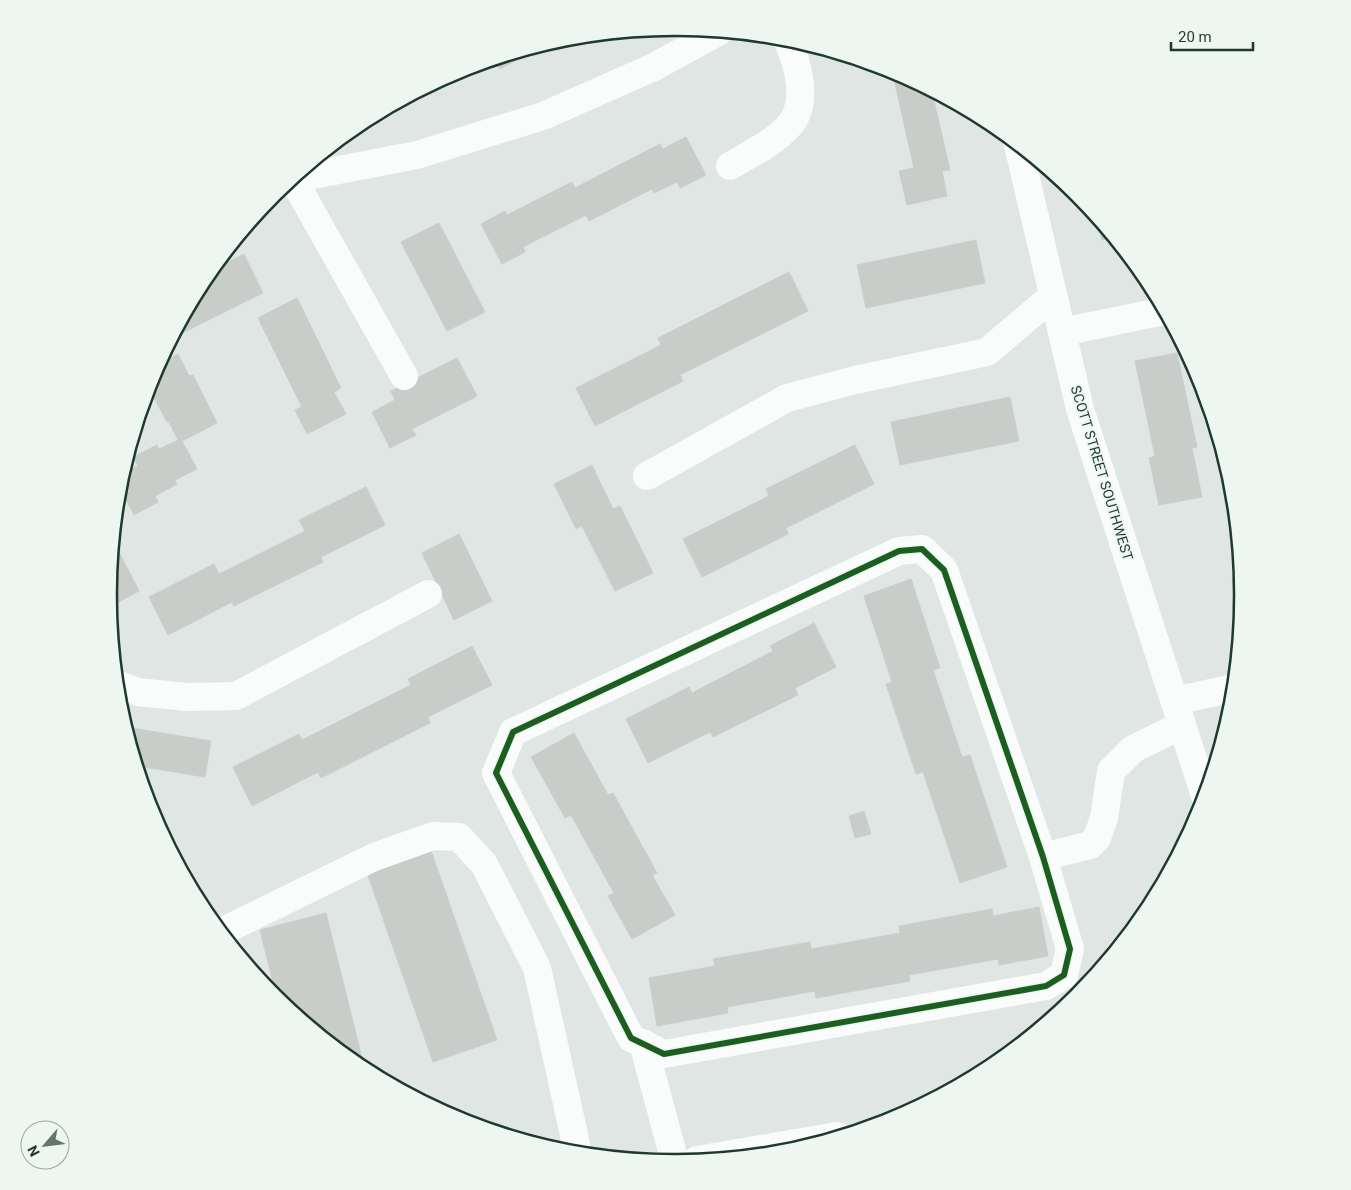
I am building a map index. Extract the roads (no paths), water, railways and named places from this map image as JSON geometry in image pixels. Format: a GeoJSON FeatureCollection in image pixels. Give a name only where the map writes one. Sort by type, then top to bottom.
{"type":"FeatureCollection","features":[{"type":"Feature","properties":{"kind":"street"},"geometry":{"type":"LineString","coordinates":[[305,176],[417,155],[543,116],[654,68],[709,37]]}},
{"type":"Feature","properties":{"kind":"street"},"geometry":{"type":"LineString","coordinates":[[730,166],[770,142],[790,125],[798,107],[801,88],[790,48]]}},
{"type":"Feature","properties":{"kind":"street","name":"SCOTT STREET SOUTHWEST"},"geometry":{"type":"LineString","coordinates":[[1020,156],[1080,409],[1201,785]]}},
{"type":"Feature","properties":{"kind":"street"},"geometry":{"type":"LineString","coordinates":[[296,185],[404,376]]}},
{"type":"Feature","properties":{"kind":"street"},"geometry":{"type":"LineString","coordinates":[[647,476],[787,398],[855,380],[987,352],[1053,296]]}},
{"type":"Feature","properties":{"kind":"street"},"geometry":{"type":"LineString","coordinates":[[1062,332],[1157,312]]}},
{"type":"Feature","properties":{"kind":"street"},"geometry":{"type":"LineString","coordinates":[[922,548],[944,570],[1044,857],[1070,949],[1064,975],[1046,986],[664,1054],[643,1043],[631,1038],[496,773],[513,732],[890,556],[899,552],[922,548]]}},
{"type":"Feature","properties":{"kind":"street"},"geometry":{"type":"LineString","coordinates":[[125,687],[138,692],[187,697],[236,696],[428,594]]}},
{"type":"Feature","properties":{"kind":"street"},"geometry":{"type":"LineString","coordinates":[[1044,857],[1090,845],[1097,838],[1104,818],[1111,771],[1133,749],[1178,713],[1226,692]]}},
{"type":"Feature","properties":{"kind":"street"},"geometry":{"type":"LineString","coordinates":[[228,929],[374,857],[433,836],[459,837],[484,864],[537,968],[576,1145]]}},
{"type":"Feature","properties":{"kind":"street"},"geometry":{"type":"LineString","coordinates":[[643,1043],[673,1154]]}}]}
